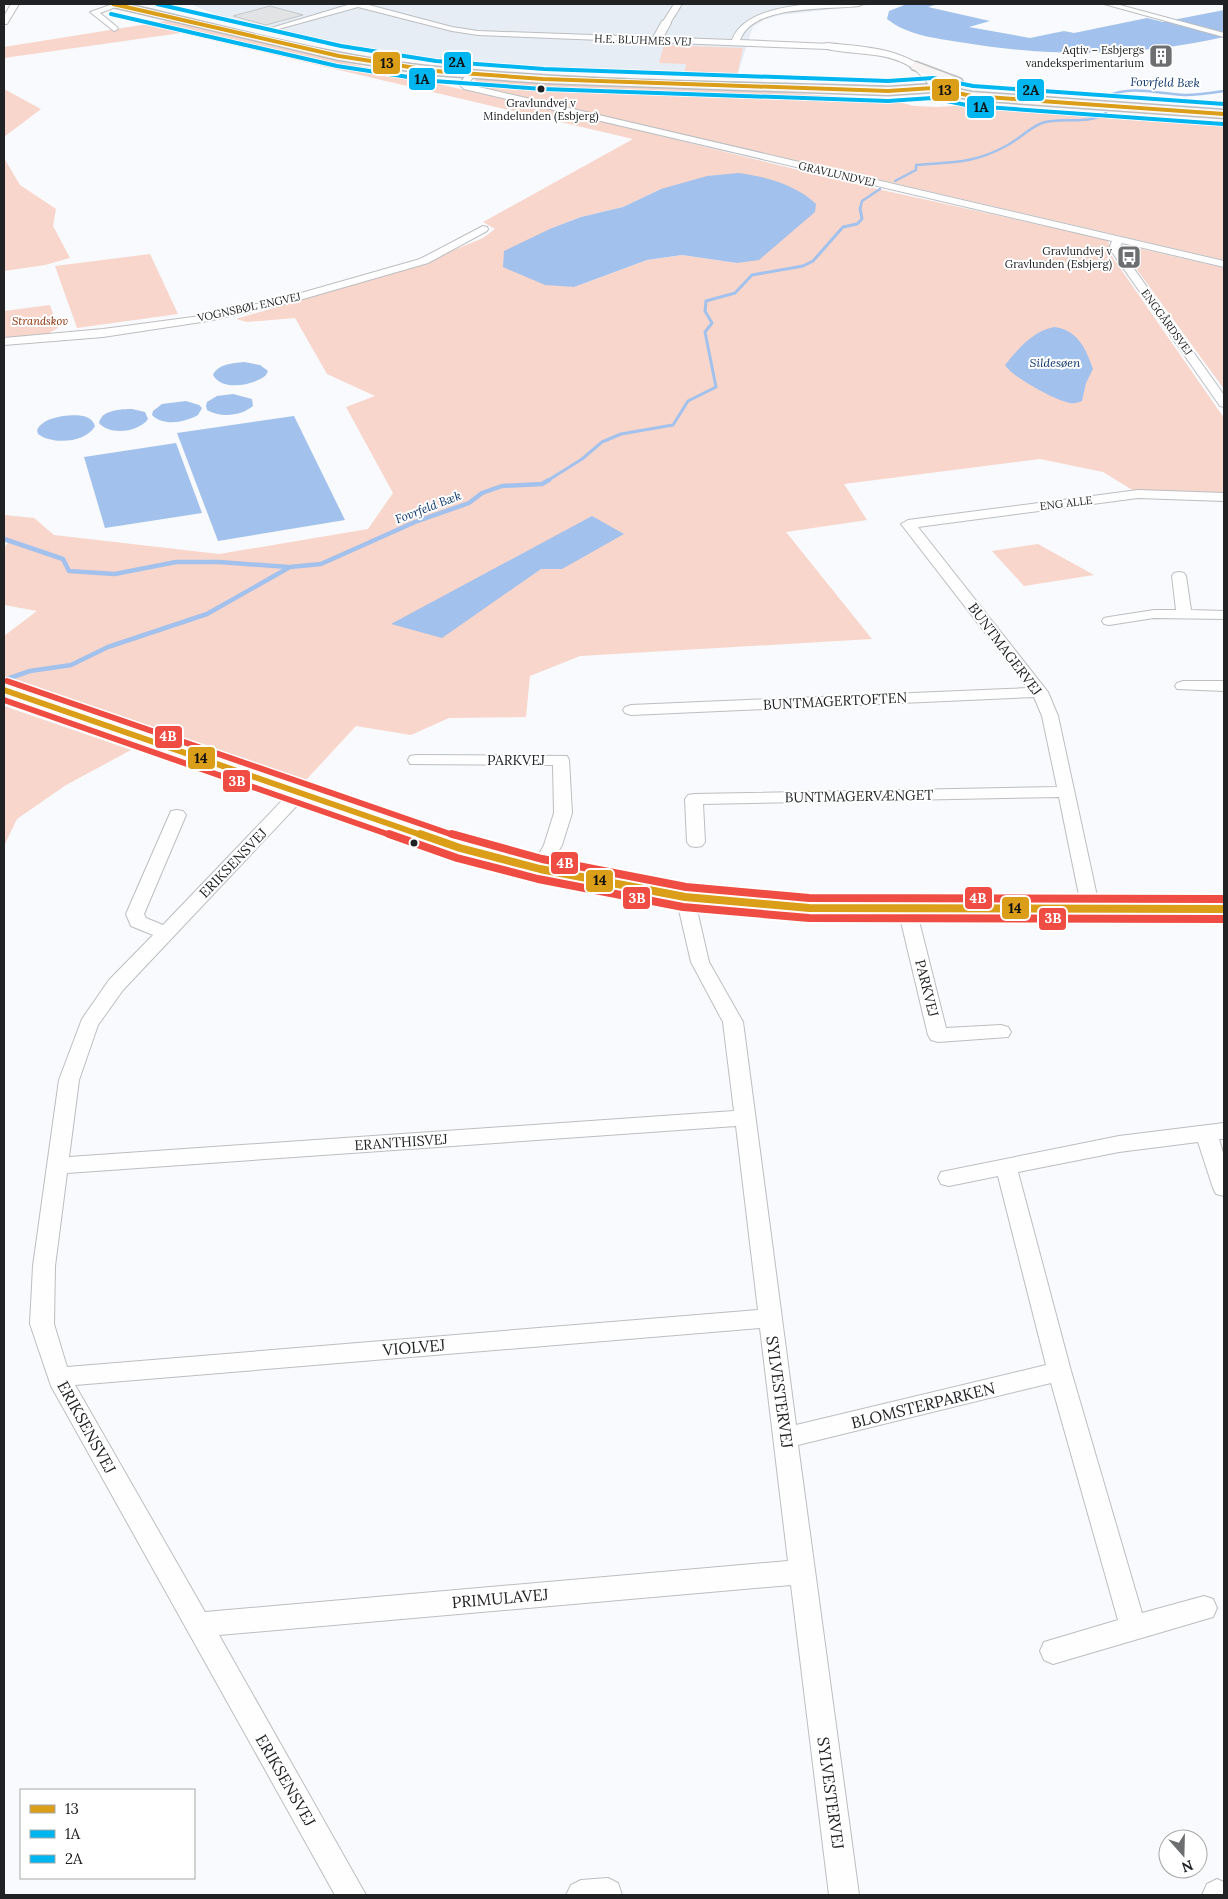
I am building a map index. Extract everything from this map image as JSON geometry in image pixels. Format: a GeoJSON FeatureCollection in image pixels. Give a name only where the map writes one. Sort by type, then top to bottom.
{"type":"FeatureCollection","features":[{"type":"Feature","properties":{"kind":"main road"},"geometry":{"type":"LineString","coordinates":[[115,4],[339,56],[471,75],[911,92],[923,102],[939,102],[947,94],[1224,116]]}},
{"type":"Feature","properties":{"kind":"main road"},"geometry":{"type":"LineString","coordinates":[[916,66],[953,81],[994,92],[1025,97],[1224,116]]}},
{"type":"Feature","properties":{"kind":"main road"},"geometry":{"type":"LineString","coordinates":[[947,94],[1128,107]]}},
{"type":"Feature","properties":{"kind":"street"},"geometry":{"type":"LineString","coordinates":[[4,22],[15,4]]}},
{"type":"Feature","properties":{"kind":"street"},"geometry":{"type":"LineString","coordinates":[[114,29],[94,12],[115,4]]}},
{"type":"Feature","properties":{"kind":"street"},"geometry":{"type":"LineString","coordinates":[[275,28],[358,4]]}},
{"type":"Feature","properties":{"kind":"street","name":"H.E. BLUHMES VEJ"},"geometry":{"type":"LineString","coordinates":[[358,4],[452,29],[478,33],[827,46],[878,53],[901,59],[916,66],[947,94]]}},
{"type":"Feature","properties":{"kind":"street"},"geometry":{"type":"LineString","coordinates":[[735,43],[745,25],[764,16],[794,10],[859,4]]}},
{"type":"Feature","properties":{"kind":"street"},"geometry":{"type":"LineString","coordinates":[[1108,4],[1224,35]]}},
{"type":"Feature","properties":{"kind":"street"},"geometry":{"type":"LineString","coordinates":[[656,41],[675,5]]}},
{"type":"Feature","properties":{"kind":"street","name":"GRAVLUNDVEJ"},"geometry":{"type":"LineString","coordinates":[[471,75],[463,84],[467,87],[1224,264]]}},
{"type":"Feature","properties":{"kind":"street"},"geometry":{"type":"LineString","coordinates":[[911,92],[924,84],[926,76]]}},
{"type":"Feature","properties":{"kind":"street","name":"VOGNSBØL ENGVEJ"},"geometry":{"type":"LineString","coordinates":[[4,342],[103,333],[208,318],[289,300],[424,261],[484,229]]}},
{"type":"Feature","properties":{"kind":"street","name":"ENGGÅRDSVEJ"},"geometry":{"type":"LineString","coordinates":[[1118,240],[1115,246],[1117,252],[1224,403]]}},
{"type":"Feature","properties":{"kind":"street"},"geometry":{"type":"LineString","coordinates":[[1208,379],[1224,379]]}},
{"type":"Feature","properties":{"kind":"street","name":"ENG ALLE"},"geometry":{"type":"LineString","coordinates":[[908,524],[1138,494],[1224,497]]}},
{"type":"Feature","properties":{"kind":"street","name":"BUNTMAGERVEJ"},"geometry":{"type":"LineString","coordinates":[[908,524],[1040,692],[1050,716],[1092,910]]}},
{"type":"Feature","properties":{"kind":"street"},"geometry":{"type":"LineString","coordinates":[[1179,576],[1184,614]]}},
{"type":"Feature","properties":{"kind":"street"},"geometry":{"type":"LineString","coordinates":[[1109,621],[1154,614],[1224,615]]}},
{"type":"Feature","properties":{"kind":"street"},"geometry":{"type":"LineString","coordinates":[[1183,686],[1224,686]]}},
{"type":"Feature","properties":{"kind":"street"},"geometry":{"type":"LineString","coordinates":[[6,691],[159,742],[460,848],[540,869],[685,897],[808,908],[1224,909]]}},
{"type":"Feature","properties":{"kind":"street","name":"BUNTMAGERTOFTEN"},"geometry":{"type":"LineString","coordinates":[[631,710],[1040,692]]}},
{"type":"Feature","properties":{"kind":"street","name":"PARKVEJ"},"geometry":{"type":"LineString","coordinates":[[416,760],[561,760],[563,813],[553,845],[540,869]]}},
{"type":"Feature","properties":{"kind":"street","name":"ERIKSENSVEJ"},"geometry":{"type":"LineString","coordinates":[[300,792],[116,985],[90,1024],[69,1080],[44,1266],[42,1324],[59,1379],[351,1895]]}},
{"type":"Feature","properties":{"kind":"street","name":"BUNTMAGERVÆNGET"},"geometry":{"type":"LineString","coordinates":[[696,842],[694,799],[1067,792]]}},
{"type":"Feature","properties":{"kind":"street"},"geometry":{"type":"LineString","coordinates":[[165,933],[138,922],[135,914],[177,815]]}},
{"type":"Feature","properties":{"kind":"street","name":"SYLVESTERVEJ"},"geometry":{"type":"LineString","coordinates":[[685,897],[700,962],[733,1022],[844,1895]]}},
{"type":"Feature","properties":{"kind":"street","name":"PARKVEJ"},"geometry":{"type":"LineString","coordinates":[[907,909],[938,1034],[1002,1032]]}},
{"type":"Feature","properties":{"kind":"street","name":"ERANTHISVEJ"},"geometry":{"type":"LineString","coordinates":[[58,1166],[745,1118]]}},
{"type":"Feature","properties":{"kind":"street"},"geometry":{"type":"LineString","coordinates":[[949,1178],[1119,1144],[1215,1132],[1224,1188]]}},
{"type":"Feature","properties":{"kind":"street"},"geometry":{"type":"LineString","coordinates":[[1006,1167],[1059,1371],[1133,1628]]}},
{"type":"Feature","properties":{"kind":"street","name":"VIOLVEJ"},"geometry":{"type":"LineString","coordinates":[[59,1379],[83,1374],[770,1318]]}},
{"type":"Feature","properties":{"kind":"street","name":"BLOMSTERPARKEN"},"geometry":{"type":"LineString","coordinates":[[786,1438],[1059,1371]]}},
{"type":"Feature","properties":{"kind":"street","name":"PRIMULAVEJ"},"geometry":{"type":"LineString","coordinates":[[198,1625],[802,1572]]}},
{"type":"Feature","properties":{"kind":"street"},"geometry":{"type":"LineString","coordinates":[[1053,1651],[1204,1608]]}},
{"type":"Feature","properties":{"kind":"shaded area"},"geometry":{"type":"Polygon","coordinates":[[[190,4],[878,4],[781,15],[764,20],[753,27],[736,79],[529,69],[345,49],[240,24],[190,4]]]}},
{"type":"Feature","properties":{"kind":"green space"},"geometry":{"type":"Polygon","coordinates":[[[166,21],[608,123],[864,186],[1108,240],[1111,255],[1224,418],[1224,494],[1134,491],[1103,472],[1040,459],[844,484],[867,520],[786,532],[872,639],[580,656],[530,676],[526,717],[449,718],[411,735],[356,726],[306,780],[4,678],[4,636],[37,611],[4,605],[4,547],[8,543],[4,542],[4,515],[34,518],[54,535],[219,554],[368,529],[393,493],[346,407],[375,396],[327,374],[295,318],[247,322],[236,319],[415,266],[483,238],[495,229],[483,222],[633,139],[181,33],[4,58],[4,47],[166,21]],[[661,189],[623,207],[581,217],[552,228],[574,287],[647,260],[682,255],[737,263],[661,189]]]}},
{"type":"Feature","properties":{"kind":"green space"},"geometry":{"type":"Polygon","coordinates":[[[664,45],[743,48],[737,77],[684,75],[686,64],[659,63],[664,45]]]}},
{"type":"Feature","properties":{"kind":"green space"},"geometry":{"type":"Polygon","coordinates":[[[477,79],[745,90],[891,100],[914,106],[938,107],[982,104],[1224,123],[1224,260],[472,85],[471,83],[477,79]]]}},
{"type":"Feature","properties":{"kind":"green space"},"geometry":{"type":"Polygon","coordinates":[[[4,89],[41,109],[4,137],[4,89]]]}},
{"type":"Feature","properties":{"kind":"green space"},"geometry":{"type":"Polygon","coordinates":[[[4,158],[20,185],[56,209],[53,226],[70,258],[45,265],[4,271],[4,158]]]}},
{"type":"Feature","properties":{"kind":"green space"},"geometry":{"type":"Polygon","coordinates":[[[1129,246],[1224,268],[1224,389],[1127,256],[1124,248],[1129,246]]]}},
{"type":"Feature","properties":{"kind":"green space"},"geometry":{"type":"Polygon","coordinates":[[[150,254],[178,314],[77,328],[55,266],[150,254]]]}},
{"type":"Feature","properties":{"kind":"green space","name":"Strandskov"},"geometry":{"type":"Polygon","coordinates":[[[50,305],[58,328],[47,334],[4,338],[4,311],[50,305]]]}},
{"type":"Feature","properties":{"kind":"green space"},"geometry":{"type":"Polygon","coordinates":[[[1038,544],[1094,575],[1024,586],[992,551],[1038,544]]]}},
{"type":"Feature","properties":{"kind":"green space"},"geometry":{"type":"Polygon","coordinates":[[[4,706],[131,750],[66,785],[17,819],[4,846],[4,706]]]}},
{"type":"Feature","properties":{"kind":"water"},"geometry":{"type":"Polygon","coordinates":[[[907,4],[938,4],[928,7],[990,21],[969,27],[1030,38],[1064,31],[1074,33],[1147,18],[1163,22],[1224,10],[1224,37],[1191,44],[1092,53],[993,47],[921,35],[903,29],[887,19],[889,11],[907,4]]]}},
{"type":"Feature","properties":{"kind":"water"},"geometry":{"type":"Polygon","coordinates":[[[738,173],[780,182],[808,197],[816,204],[815,212],[759,260],[737,263],[682,255],[647,260],[574,287],[545,285],[503,267],[504,251],[552,228],[581,217],[623,207],[661,189],[707,176],[738,173]]]}},
{"type":"Feature","properties":{"kind":"water","name":"Sildesøen"},"geometry":{"type":"Polygon","coordinates":[[[1054,327],[1075,336],[1084,348],[1093,369],[1086,383],[1082,401],[1072,403],[1045,393],[1016,376],[1005,365],[1021,347],[1039,332],[1054,327]]]}},
{"type":"Feature","properties":{"kind":"water"},"geometry":{"type":"Polygon","coordinates":[[[244,362],[260,365],[268,371],[261,379],[239,385],[224,384],[213,375],[222,366],[244,362]]]}},
{"type":"Feature","properties":{"kind":"water"},"geometry":{"type":"Polygon","coordinates":[[[233,394],[252,399],[253,406],[243,412],[231,415],[213,413],[207,410],[207,402],[217,396],[233,394]]]}},
{"type":"Feature","properties":{"kind":"water"},"geometry":{"type":"Polygon","coordinates":[[[186,401],[199,405],[202,408],[198,415],[187,420],[168,422],[157,419],[152,415],[153,411],[162,404],[186,401]]]}},
{"type":"Feature","properties":{"kind":"water"},"geometry":{"type":"Polygon","coordinates":[[[132,409],[145,412],[148,419],[138,427],[117,431],[110,430],[99,423],[103,415],[107,413],[132,409]]]}},
{"type":"Feature","properties":{"kind":"water"},"geometry":{"type":"Polygon","coordinates":[[[77,415],[86,417],[95,426],[91,432],[77,439],[52,440],[38,434],[37,430],[42,424],[63,416],[77,415]]]}},
{"type":"Feature","properties":{"kind":"water"},"geometry":{"type":"Polygon","coordinates":[[[294,416],[345,520],[218,541],[177,433],[294,416]]]}},
{"type":"Feature","properties":{"kind":"water"},"geometry":{"type":"Polygon","coordinates":[[[176,443],[202,513],[105,528],[84,457],[176,443]]]}},
{"type":"Feature","properties":{"kind":"water"},"geometry":{"type":"Polygon","coordinates":[[[592,516],[624,534],[562,569],[541,569],[442,638],[391,624],[592,516]]]}},
{"type":"Feature","properties":{"kind":"building"},"geometry":{"type":"Polygon","coordinates":[[[270,6],[303,15],[266,25],[233,16],[270,6]]]}},
{"type":"Feature","properties":{"kind":"waterway","name":"Fovrfeld Bæk"},"geometry":{"type":"LineString","coordinates":[[1107,96],[1126,91],[1185,95],[1224,91]]}},
{"type":"Feature","properties":{"kind":"waterway","name":"Fovrfeld Bæk"},"geometry":{"type":"LineString","coordinates":[[895,181],[916,170],[916,165],[962,161],[994,152],[1042,123],[1058,120],[1091,119],[1106,113]]}},
{"type":"Feature","properties":{"kind":"waterway","name":"Fovrfeld Bæk"},"geometry":{"type":"LineString","coordinates":[[860,209],[862,201],[880,189]]}},
{"type":"Feature","properties":{"kind":"waterway","name":"Fovrfeld Bæk"},"geometry":{"type":"LineString","coordinates":[[547,481],[582,459],[602,442],[621,434],[673,425],[688,401],[716,387],[705,332],[712,323],[705,311],[706,301],[735,293],[752,275],[803,266],[813,261],[843,227],[857,224],[862,219],[860,209]]}},
{"type":"Feature","properties":{"kind":"waterway","name":"Fovrfeld Bæk"},"geometry":{"type":"LineString","coordinates":[[4,680],[30,671],[71,665],[108,647],[207,614],[290,567],[321,564],[415,522],[469,503],[482,493],[502,486],[542,484],[549,480]]}},
{"type":"Feature","properties":{"kind":"waterway"},"geometry":{"type":"LineString","coordinates":[[4,539],[63,559],[69,571],[115,574],[176,562],[219,562],[289,567]]}},
{"type":"Feature","properties":{"kind":"transit line","name":"13"},"geometry":{"type":"LineString","coordinates":[[113,4],[339,56],[435,71],[543,79],[888,91],[933,88],[972,96],[1224,114]]}},
{"type":"Feature","properties":{"kind":"transit line","name":"2A"},"geometry":{"type":"LineString","coordinates":[[157,4],[341,46],[436,61],[544,69],[888,81],[933,78],[973,86],[1224,104]]}},
{"type":"Feature","properties":{"kind":"transit line","name":"1A"},"geometry":{"type":"LineString","coordinates":[[111,14],[337,66],[434,81],[543,89],[888,101],[932,98],[971,106],[1223,124]]}},
{"type":"Feature","properties":{"kind":"transit line","name":"4B"},"geometry":{"type":"LineString","coordinates":[[7,681],[463,838],[542,859],[686,887],[809,898],[1224,899]]}},
{"type":"Feature","properties":{"kind":"transit line","name":"14"},"geometry":{"type":"LineString","coordinates":[[4,690],[460,848],[540,869],[685,897],[809,908],[1224,909]]}},
{"type":"Feature","properties":{"kind":"transit line","name":"3B"},"geometry":{"type":"LineString","coordinates":[[4,700],[457,858],[538,879],[683,907],[809,918],[1224,919]]}},
{"type":"Feature","properties":{"kind":"place","name":"Aqtiv – Esbjergs vandeksperimentarium"},"geometry":{"type":"Point","coordinates":[1161,56]}},
{"type":"Feature","properties":{"kind":"place","name":"Gravlundvej v Mindelunden (Esbjerg)"},"geometry":{"type":"Point","coordinates":[541,89]}},
{"type":"Feature","properties":{"kind":"place","name":"Gravlundvej v Gravlunden (Esbjerg)"},"geometry":{"type":"Point","coordinates":[1129,257]}}]}
